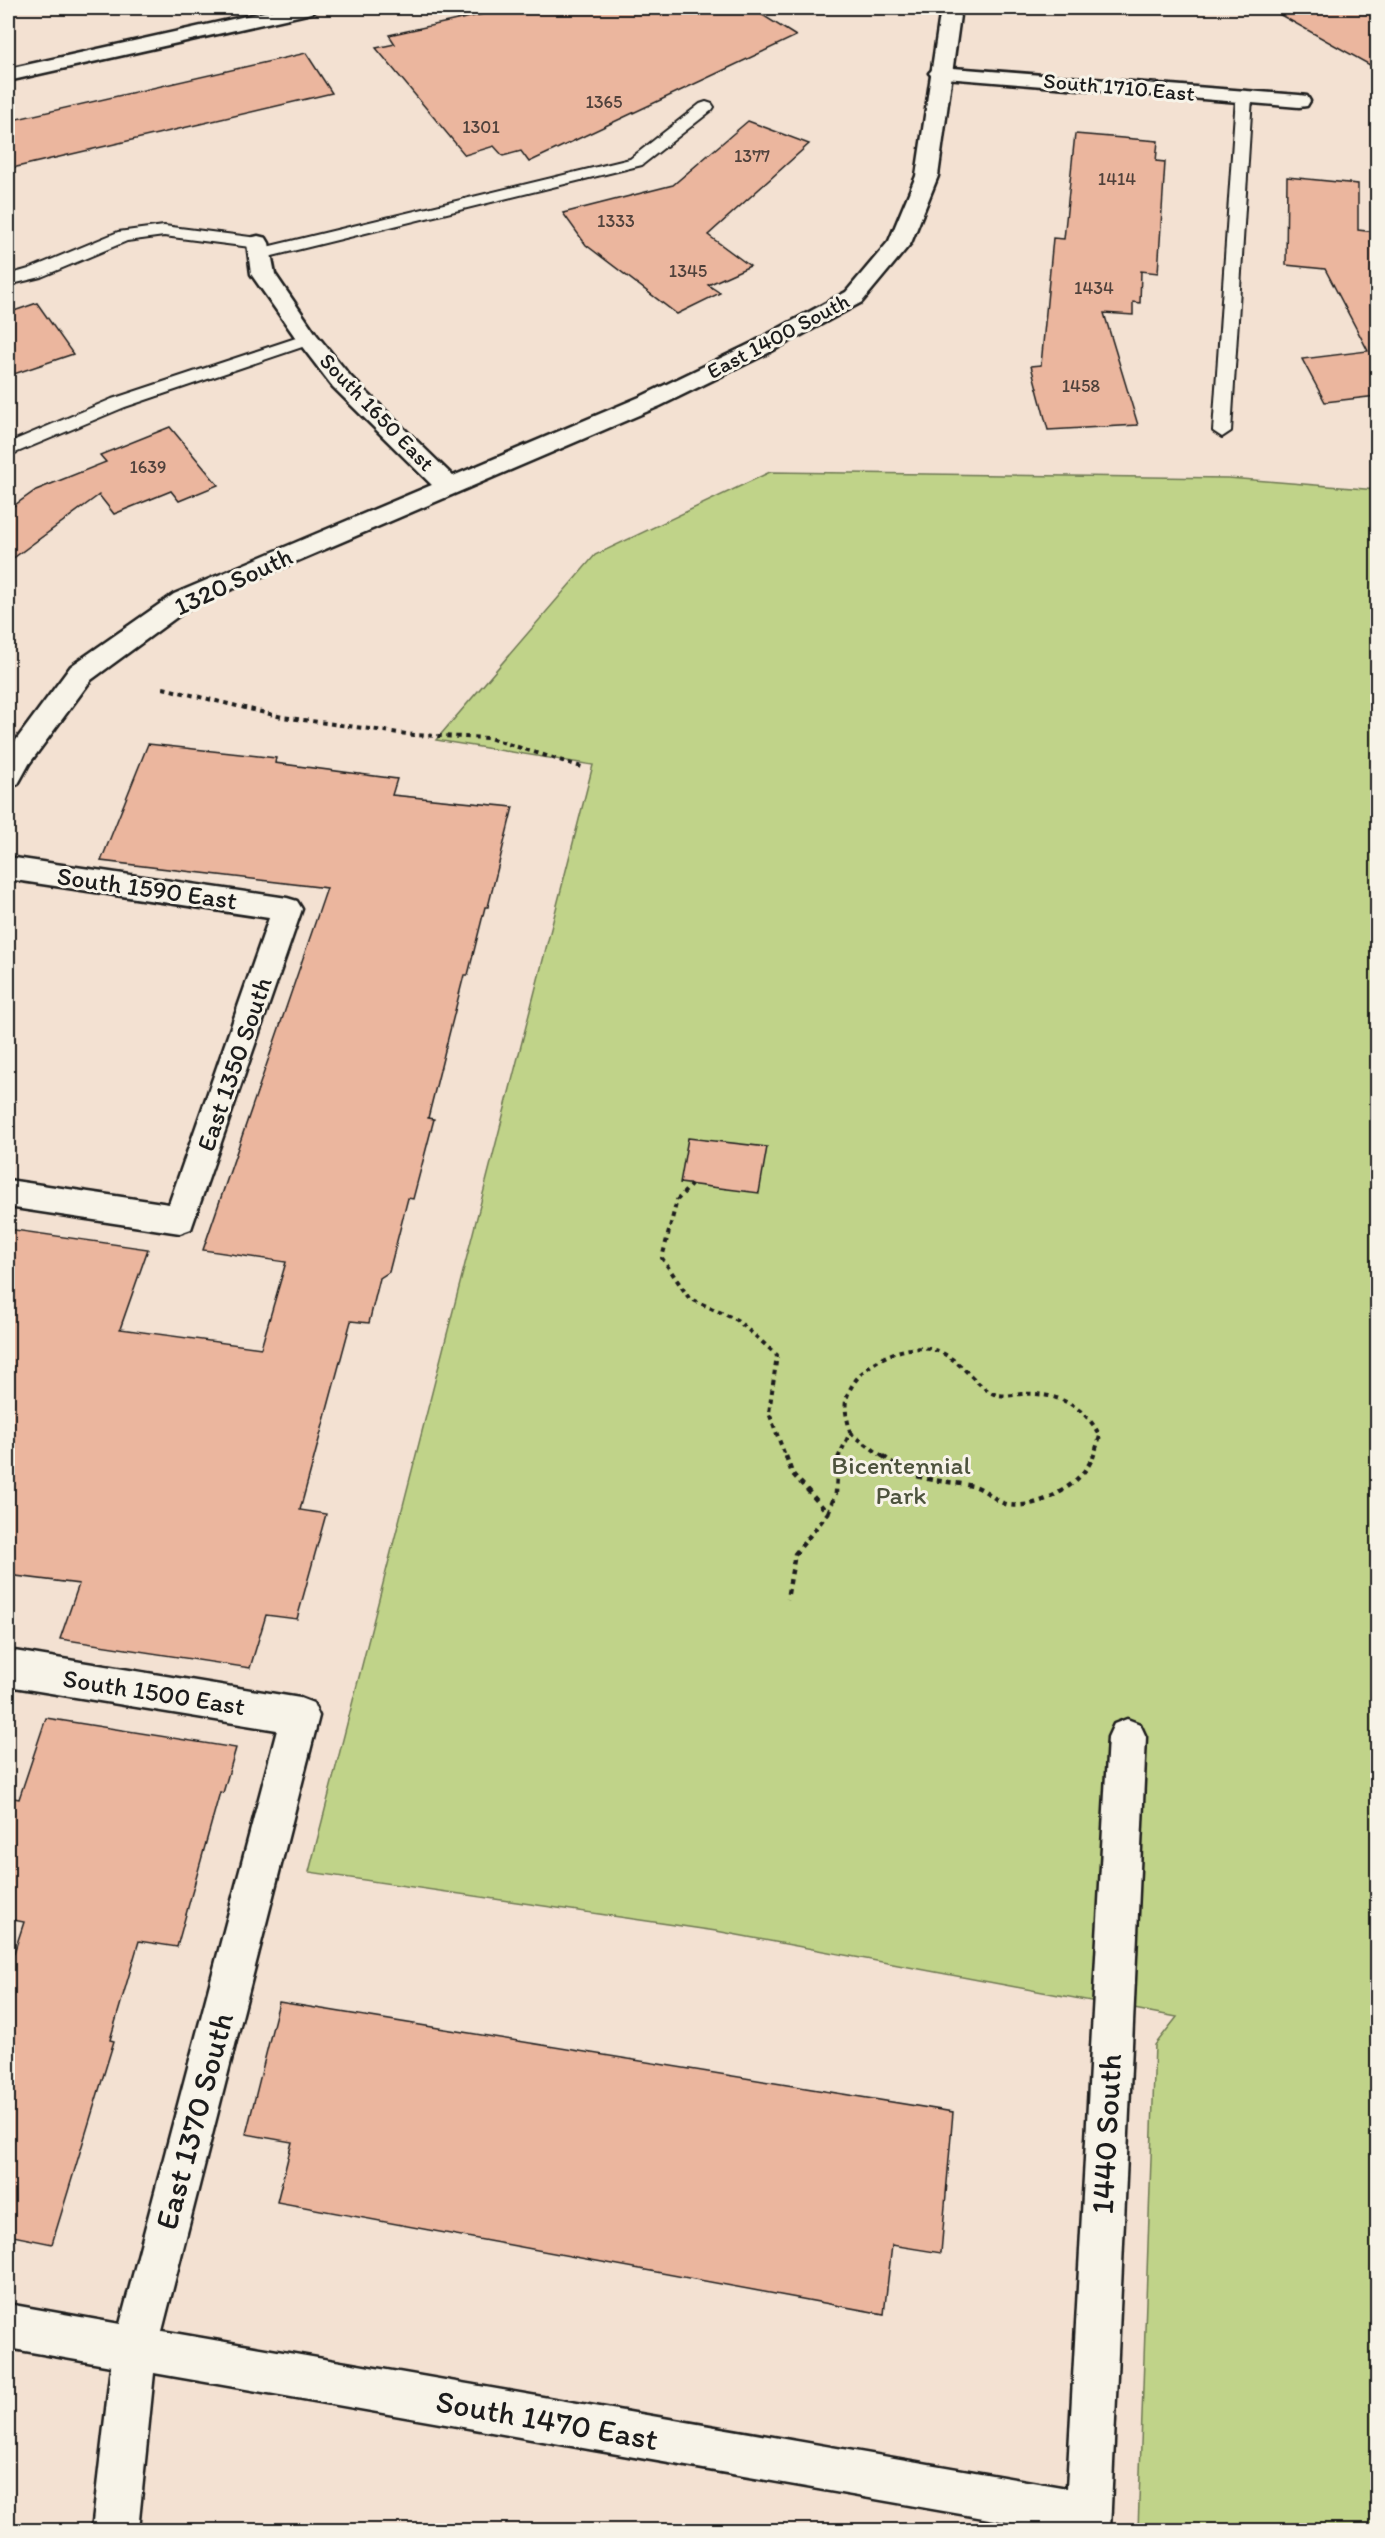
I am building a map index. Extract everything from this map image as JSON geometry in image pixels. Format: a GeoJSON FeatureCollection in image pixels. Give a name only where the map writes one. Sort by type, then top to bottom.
{"type":"FeatureCollection","features":[{"type":"Feature","properties":{"kind":"street"},"geometry":{"type":"LineString","coordinates":[[8,75],[307,8]]}},
{"type":"Feature","properties":{"kind":"street","name":"East 1400 South"},"geometry":{"type":"LineString","coordinates":[[448,486],[651,401],[760,348],[854,297],[900,243],[927,176],[951,8]]}},
{"type":"Feature","properties":{"kind":"street","name":"South 1710 East"},"geometry":{"type":"LineString","coordinates":[[940,74],[1299,101]]}},
{"type":"Feature","properties":{"kind":"street","name":"South 1650 East"},"geometry":{"type":"LineString","coordinates":[[259,248],[263,274],[308,339],[342,382],[448,486]]}},
{"type":"Feature","properties":{"kind":"street","name":"1320 South"},"geometry":{"type":"LineString","coordinates":[[8,777],[17,759],[81,673],[183,600],[448,486]]}},
{"type":"Feature","properties":{"kind":"street","name":"South 1590 East"},"geometry":{"type":"LineString","coordinates":[[8,868],[287,909]]}},
{"type":"Feature","properties":{"kind":"street","name":"East 1350 South"},"geometry":{"type":"LineString","coordinates":[[8,1193],[180,1219],[287,909]]}},
{"type":"Feature","properties":{"kind":"street","name":"South 1500 East"},"geometry":{"type":"LineString","coordinates":[[8,1668],[300,1716]]}},
{"type":"Feature","properties":{"kind":"street","name":"East 1370 South"},"geometry":{"type":"LineString","coordinates":[[115,2530],[135,2349],[300,1716]]}},
{"type":"Feature","properties":{"kind":"street","name":"1440 South"},"geometry":{"type":"LineString","coordinates":[[1087,2522],[1126,1737]]}},
{"type":"Feature","properties":{"kind":"street","name":"South 1470 East"},"geometry":{"type":"LineString","coordinates":[[8,2326],[1087,2522]]}},
{"type":"Feature","properties":{"kind":"lane"},"geometry":{"type":"LineString","coordinates":[[1222,431],[1244,97]]}},
{"type":"Feature","properties":{"kind":"lane"},"geometry":{"type":"LineString","coordinates":[[8,280],[35,273],[123,237],[164,231],[259,248],[636,162],[706,107]]}},
{"type":"Feature","properties":{"kind":"lane"},"geometry":{"type":"LineString","coordinates":[[8,450],[47,431],[210,371],[308,339]]}},
{"type":"Feature","properties":{"kind":"path"},"geometry":{"type":"LineString","coordinates":[[163,688],[282,717],[414,735],[489,738],[585,768]]}},
{"type":"Feature","properties":{"kind":"path"},"geometry":{"type":"LineString","coordinates":[[692,1184],[677,1200],[662,1258],[689,1298],[737,1320],[777,1354],[769,1413],[792,1473],[828,1513]]}},
{"type":"Feature","properties":{"kind":"path"},"geometry":{"type":"LineString","coordinates":[[788,1599],[795,1554],[828,1513],[836,1493],[838,1453],[850,1432],[845,1400],[858,1377],[877,1360],[902,1350],[934,1349],[961,1364],[980,1384],[997,1395],[1027,1394],[1066,1399],[1094,1421],[1100,1436],[1087,1470],[1063,1489],[1039,1501],[1008,1505],[980,1487],[951,1485],[911,1476],[891,1462],[872,1444],[850,1432]]}},
{"type":"Feature","properties":{"kind":"green space","name":"Bicentennial Park"},"geometry":{"type":"Polygon","coordinates":[[[770,472],[1228,478],[1377,490],[1377,2530],[1138,2530],[1155,2045],[1177,2017],[716,1931],[309,1872],[593,765],[436,740],[595,555],[770,472]]]}},
{"type":"Feature","properties":{"kind":"building"},"geometry":{"type":"Polygon","coordinates":[[[511,8],[751,8],[796,36],[529,162],[521,151],[503,156],[494,146],[465,155],[376,48],[395,44],[389,35],[511,8]]]}},
{"type":"Feature","properties":{"kind":"building"},"geometry":{"type":"Polygon","coordinates":[[[1268,8],[1377,8],[1377,69],[1268,8]]]}},
{"type":"Feature","properties":{"kind":"building"},"geometry":{"type":"Polygon","coordinates":[[[306,53],[332,93],[8,169],[8,121],[306,53]]]}},
{"type":"Feature","properties":{"kind":"building"},"geometry":{"type":"Polygon","coordinates":[[[748,121],[809,144],[708,235],[750,266],[708,285],[720,293],[677,314],[586,245],[563,213],[673,185],[748,121]]]}},
{"type":"Feature","properties":{"kind":"building"},"geometry":{"type":"Polygon","coordinates":[[[1075,134],[1158,141],[1156,161],[1165,162],[1158,273],[1141,271],[1140,303],[1133,302],[1133,315],[1104,313],[1138,425],[1048,430],[1031,366],[1041,365],[1053,238],[1064,239],[1075,134]]]}},
{"type":"Feature","properties":{"kind":"building"},"geometry":{"type":"Polygon","coordinates":[[[1287,177],[1358,184],[1358,230],[1375,232],[1377,396],[1325,402],[1302,359],[1368,351],[1325,269],[1286,265],[1287,177]]]}},
{"type":"Feature","properties":{"kind":"building"},"geometry":{"type":"Polygon","coordinates":[[[37,303],[73,354],[8,376],[8,313],[37,303]]]}},
{"type":"Feature","properties":{"kind":"building"},"geometry":{"type":"Polygon","coordinates":[[[170,427],[218,485],[179,501],[171,491],[114,514],[99,495],[8,562],[8,510],[36,490],[106,462],[100,455],[170,427]]]}},
{"type":"Feature","properties":{"kind":"building"},"geometry":{"type":"Polygon","coordinates":[[[148,744],[276,758],[275,763],[397,779],[392,795],[513,807],[488,907],[485,907],[468,975],[464,975],[428,1118],[434,1119],[413,1199],[408,1198],[389,1272],[380,1278],[369,1323],[351,1321],[300,1510],[326,1514],[297,1619],[266,1615],[250,1668],[60,1639],[79,1584],[8,1575],[8,1229],[148,1249],[120,1329],[261,1348],[286,1262],[203,1250],[327,888],[101,861],[148,744]]]}},
{"type":"Feature","properties":{"kind":"building"},"geometry":{"type":"Polygon","coordinates":[[[688,1138],[767,1147],[759,1193],[680,1183],[688,1138]]]}},
{"type":"Feature","properties":{"kind":"building"},"geometry":{"type":"Polygon","coordinates":[[[46,1718],[236,1748],[223,1793],[220,1792],[177,1947],[139,1941],[110,2040],[114,2041],[52,2244],[8,2235],[8,1971],[24,1922],[8,1919],[8,1797],[19,1799],[46,1718]]]}},
{"type":"Feature","properties":{"kind":"building"},"geometry":{"type":"Polygon","coordinates":[[[279,2002],[953,2112],[941,2253],[892,2245],[884,2314],[277,2202],[292,2142],[246,2134],[279,2002]]]}}]}
